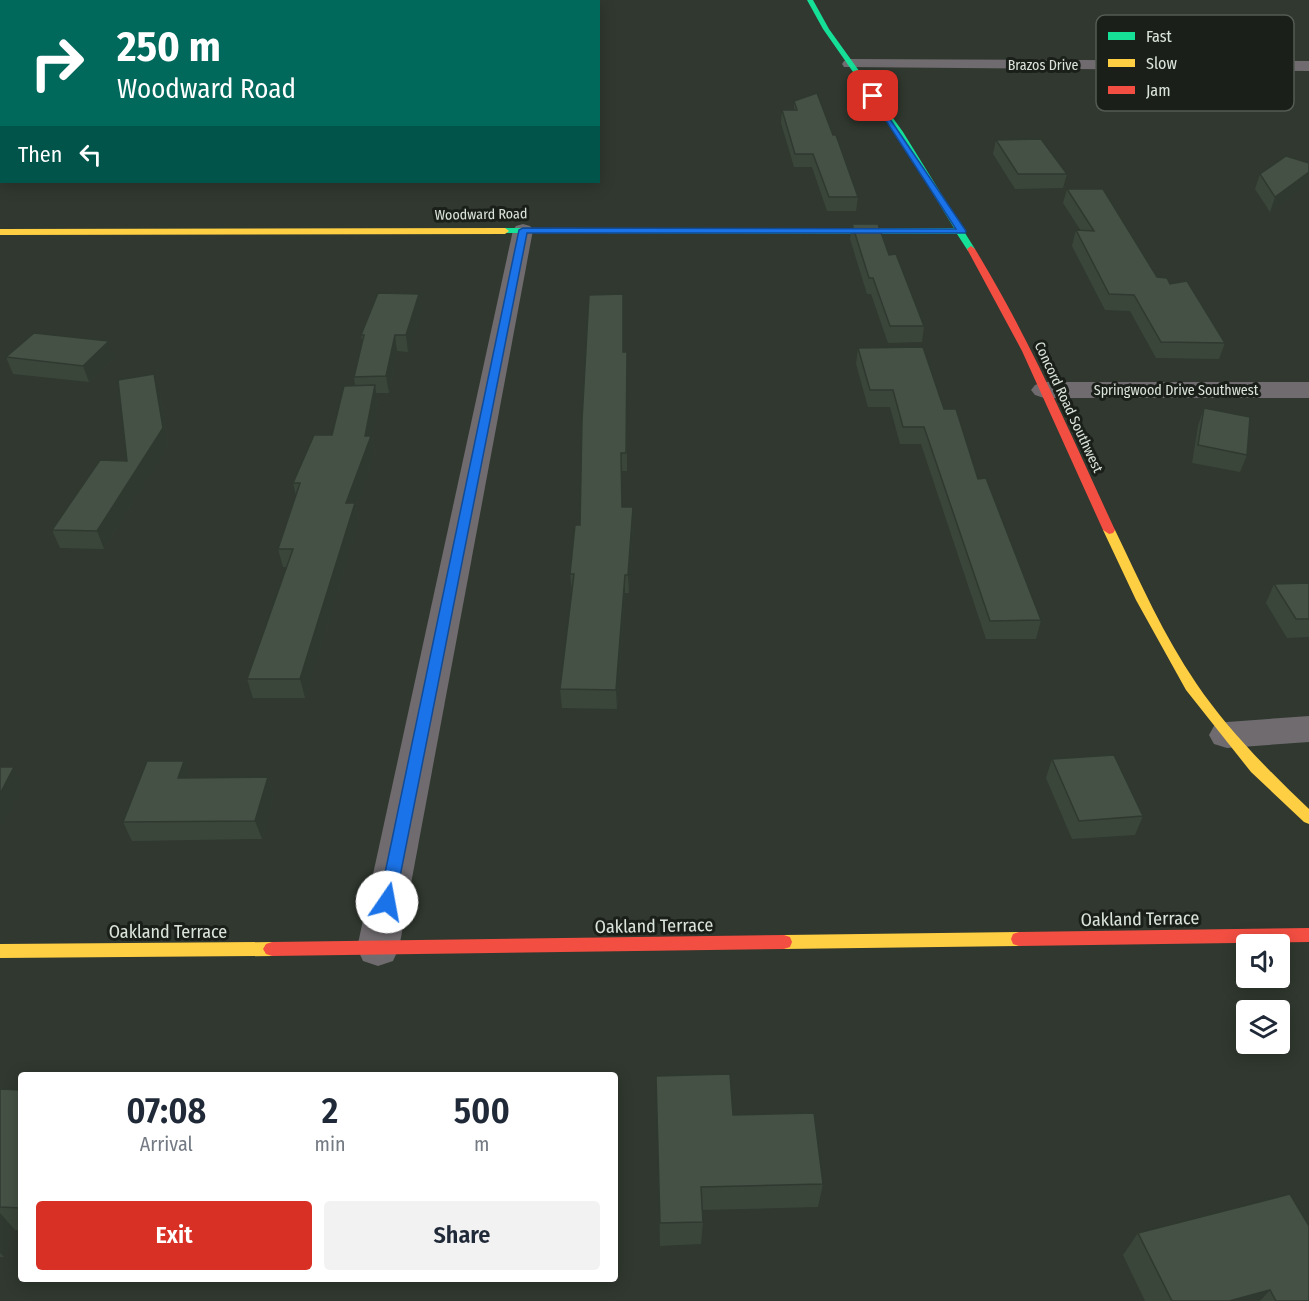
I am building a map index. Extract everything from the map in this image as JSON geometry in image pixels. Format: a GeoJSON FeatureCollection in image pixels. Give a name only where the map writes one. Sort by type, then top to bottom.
{"type":"FeatureCollection","features":[{"type":"Feature","properties":{"kind":"street","name":"Concord Road Southwest"},"geometry":{"type":"LineString","coordinates":[[810,0],[850,64],[899,132],[988,276],[1142,600],[1191,687],[1227,735],[1256,768],[1309,818]]}},
{"type":"Feature","properties":{"kind":"street","name":"Brazos Drive"},"geometry":{"type":"LineString","coordinates":[[850,64],[1096,65]]}},
{"type":"Feature","properties":{"kind":"street","name":"Brazos Drive"},"geometry":{"type":"LineString","coordinates":[[1294,66],[1309,66]]}},
{"type":"Feature","properties":{"kind":"street"},"geometry":{"type":"LineString","coordinates":[[378,948],[523,230]]}},
{"type":"Feature","properties":{"kind":"street","name":"Woodward Road"},"geometry":{"type":"LineString","coordinates":[[0,232],[962,231]]}},
{"type":"Feature","properties":{"kind":"street","name":"Springwood Drive Southwest"},"geometry":{"type":"LineString","coordinates":[[1044,390],[1309,390]]}},
{"type":"Feature","properties":{"kind":"street"},"geometry":{"type":"LineString","coordinates":[[1227,735],[1309,729]]}},
{"type":"Feature","properties":{"kind":"street","name":"Oakland Terrace"},"geometry":{"type":"LineString","coordinates":[[0,951],[1309,935]]}},
{"type":"Feature","properties":{"kind":"building"},"geometry":{"type":"Polygon","coordinates":[[[817,93],[833,135],[836,135],[858,197],[829,197],[813,154],[795,154],[782,110],[797,110],[794,101],[817,93]]]}},
{"type":"Feature","properties":{"kind":"building"},"geometry":{"type":"Polygon","coordinates":[[[1041,139],[1067,174],[1018,174],[996,140],[1041,139]]]}},
{"type":"Feature","properties":{"kind":"building"},"geometry":{"type":"Polygon","coordinates":[[[1286,156],[1309,163],[1309,172],[1275,197],[1260,174],[1286,156]]]}},
{"type":"Feature","properties":{"kind":"building"},"geometry":{"type":"Polygon","coordinates":[[[1067,189],[1103,189],[1157,277],[1167,278],[1170,284],[1187,281],[1225,343],[1161,342],[1134,295],[1109,294],[1076,230],[1094,231],[1067,189]]]}},
{"type":"Feature","properties":{"kind":"building"},"geometry":{"type":"Polygon","coordinates":[[[852,224],[878,224],[889,255],[896,254],[924,326],[890,326],[873,278],[869,278],[852,224]]]}},
{"type":"Feature","properties":{"kind":"building"},"geometry":{"type":"Polygon","coordinates":[[[378,293],[419,294],[406,335],[395,335],[386,376],[354,377],[364,335],[361,335],[378,293]]]}},
{"type":"Feature","properties":{"kind":"building"},"geometry":{"type":"Polygon","coordinates":[[[623,294],[623,352],[627,352],[626,453],[621,453],[622,507],[633,507],[616,690],[560,689],[574,574],[570,574],[575,525],[580,525],[582,420],[589,295],[623,294]]]}},
{"type":"Feature","properties":{"kind":"building"},"geometry":{"type":"Polygon","coordinates":[[[34,333],[109,341],[83,366],[6,357],[34,333]]]}},
{"type":"Feature","properties":{"kind":"building"},"geometry":{"type":"Polygon","coordinates":[[[923,347],[944,409],[956,409],[978,479],[986,478],[1041,620],[990,621],[924,427],[903,427],[893,390],[870,390],[858,348],[923,347]]]}},
{"type":"Feature","properties":{"kind":"building"},"geometry":{"type":"Polygon","coordinates":[[[154,374],[163,428],[97,531],[52,530],[100,460],[127,461],[118,380],[154,374]]]}},
{"type":"Feature","properties":{"kind":"building"},"geometry":{"type":"Polygon","coordinates":[[[375,385],[365,436],[371,436],[346,503],[355,503],[300,679],[247,679],[293,549],[278,549],[300,483],[293,483],[314,435],[332,435],[344,386],[375,385]]]}},
{"type":"Feature","properties":{"kind":"building"},"geometry":{"type":"Polygon","coordinates":[[[1204,408],[1250,417],[1247,455],[1198,445],[1204,408]]]}},
{"type":"Feature","properties":{"kind":"building"},"geometry":{"type":"Polygon","coordinates":[[[1309,583],[1309,619],[1296,619],[1274,584],[1309,583]]]}},
{"type":"Feature","properties":{"kind":"building"},"geometry":{"type":"Polygon","coordinates":[[[1114,755],[1143,816],[1079,821],[1052,759],[1114,755]]]}},
{"type":"Feature","properties":{"kind":"building"},"geometry":{"type":"Polygon","coordinates":[[[147,761],[184,761],[178,778],[268,777],[255,821],[123,822],[147,761]]]}},
{"type":"Feature","properties":{"kind":"building"},"geometry":{"type":"Polygon","coordinates":[[[0,767],[14,767],[0,794],[0,767]]]}},
{"type":"Feature","properties":{"kind":"building"},"geometry":{"type":"Polygon","coordinates":[[[730,1074],[733,1115],[814,1113],[823,1184],[701,1187],[703,1222],[660,1223],[656,1076],[730,1074]]]}},
{"type":"Feature","properties":{"kind":"building"},"geometry":{"type":"Polygon","coordinates":[[[0,1089],[18,1090],[18,1208],[0,1207],[0,1089]]]}},
{"type":"Feature","properties":{"kind":"building"},"geometry":{"type":"Polygon","coordinates":[[[1290,1194],[1309,1226],[1309,1301],[1276,1301],[1270,1290],[1229,1301],[1172,1301],[1138,1233],[1290,1194]]]}},
{"type":"Feature","properties":{"kind":"traffic: fast"},"geometry":{"type":"LineString","coordinates":[[810,0],[826,29],[899,132],[971,249]]}},
{"type":"Feature","properties":{"kind":"traffic: fast"},"geometry":{"type":"LineString","coordinates":[[505,231],[962,231]]}},
{"type":"Feature","properties":{"kind":"traffic: slow"},"geometry":{"type":"LineString","coordinates":[[0,232],[505,231]]}},
{"type":"Feature","properties":{"kind":"traffic: slow"},"geometry":{"type":"LineString","coordinates":[[1109,530],[1142,600],[1191,687],[1256,768],[1309,818]]}},
{"type":"Feature","properties":{"kind":"traffic: slow"},"geometry":{"type":"LineString","coordinates":[[784,942],[1019,939]]}},
{"type":"Feature","properties":{"kind":"traffic: slow"},"geometry":{"type":"LineString","coordinates":[[0,951],[272,949]]}},
{"type":"Feature","properties":{"kind":"traffic: jam"},"geometry":{"type":"LineString","coordinates":[[971,249],[1027,351],[1109,530]]}},
{"type":"Feature","properties":{"kind":"traffic: jam"},"geometry":{"type":"LineString","coordinates":[[1019,939],[1309,935]]}},
{"type":"Feature","properties":{"kind":"traffic: jam"},"geometry":{"type":"LineString","coordinates":[[272,949],[784,942]]}},
{"type":"Feature","properties":{"kind":"route"},"geometry":{"type":"LineString","coordinates":[[387,902],[523,230],[962,231],[899,132],[873,96]]}}]}
